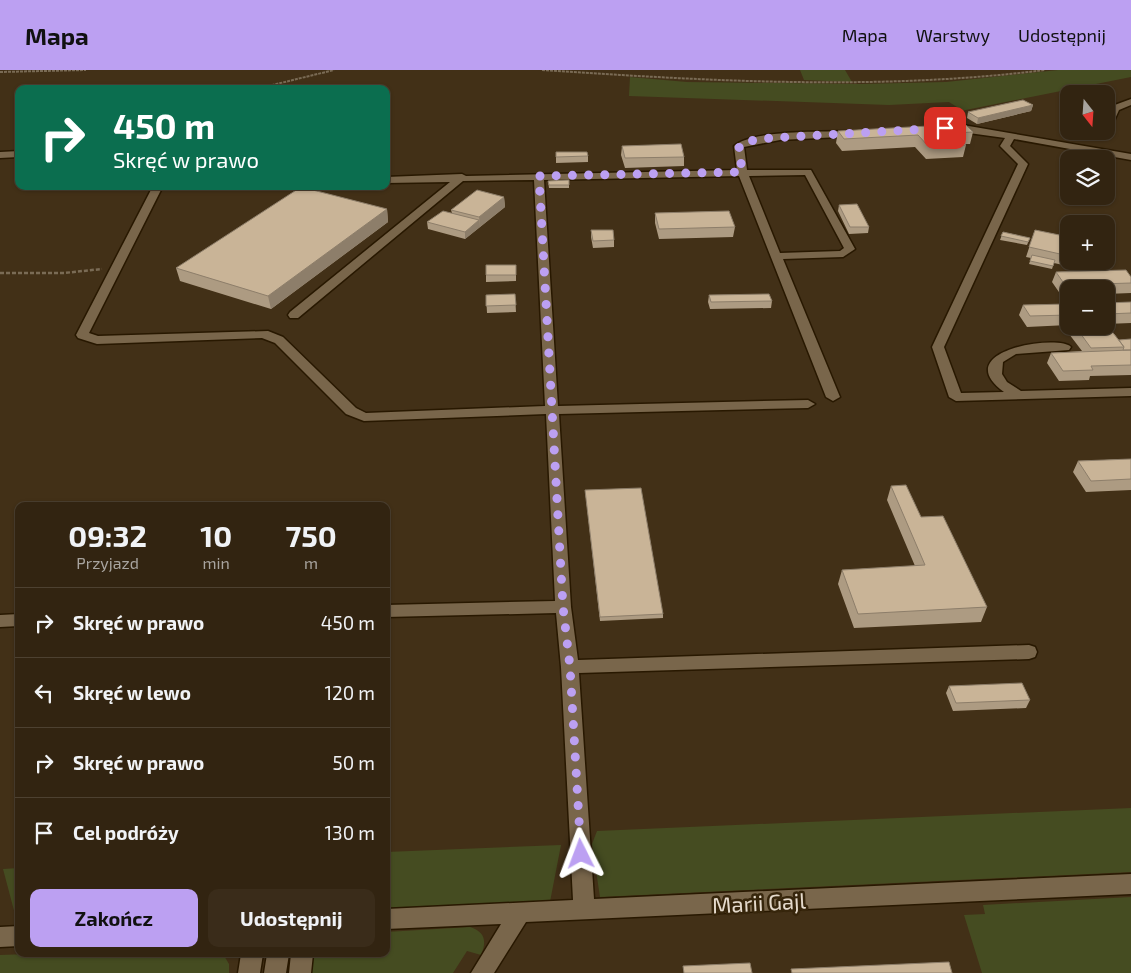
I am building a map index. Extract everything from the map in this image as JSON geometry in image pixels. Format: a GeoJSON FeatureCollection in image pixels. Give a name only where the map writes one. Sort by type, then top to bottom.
{"type":"FeatureCollection","features":[{"type":"Feature","properties":{"kind":"street"},"geometry":{"type":"LineString","coordinates":[[1115,108],[1131,102]]}},
{"type":"Feature","properties":{"kind":"street"},"geometry":{"type":"LineString","coordinates":[[944,129],[963,128],[1096,150],[1101,140]]}},
{"type":"Feature","properties":{"kind":"street"},"geometry":{"type":"LineString","coordinates":[[833,397],[742,172],[739,146],[749,141],[770,138],[868,133]]}},
{"type":"Feature","properties":{"kind":"street"},"geometry":{"type":"LineString","coordinates":[[1011,136],[1005,146],[1023,164],[938,347],[956,397],[1131,392]]}},
{"type":"Feature","properties":{"kind":"street"},"geometry":{"type":"LineString","coordinates":[[0,154],[15,154]]}},
{"type":"Feature","properties":{"kind":"street"},"geometry":{"type":"LineString","coordinates":[[1115,154],[1131,157]]}},
{"type":"Feature","properties":{"kind":"street"},"geometry":{"type":"LineString","coordinates":[[390,180],[808,172],[850,249],[843,254],[776,256]]}},
{"type":"Feature","properties":{"kind":"street"},"geometry":{"type":"LineString","coordinates":[[539,176],[563,607],[570,667],[584,910]]}},
{"type":"Feature","properties":{"kind":"street"},"geometry":{"type":"LineString","coordinates":[[294,315],[462,177]]}},
{"type":"Feature","properties":{"kind":"street"},"geometry":{"type":"LineString","coordinates":[[156,190],[82,335],[97,340],[264,334],[279,340],[351,411],[364,417],[808,404]]}},
{"type":"Feature","properties":{"kind":"street"},"geometry":{"type":"LineString","coordinates":[[1018,396],[1007,388],[996,374],[997,361],[1002,356],[1018,349],[1065,347]]}},
{"type":"Feature","properties":{"kind":"street"},"geometry":{"type":"LineString","coordinates":[[390,611],[563,607]]}},
{"type":"Feature","properties":{"kind":"street"},"geometry":{"type":"LineString","coordinates":[[0,621],[15,620]]}},
{"type":"Feature","properties":{"kind":"street"},"geometry":{"type":"LineString","coordinates":[[570,667],[1028,652]]}},
{"type":"Feature","properties":{"kind":"street","name":"Marii Gajl"},"geometry":{"type":"LineString","coordinates":[[390,919],[1131,884]]}},
{"type":"Feature","properties":{"kind":"street"},"geometry":{"type":"LineString","coordinates":[[482,973],[520,913]]}},
{"type":"Feature","properties":{"kind":"street"},"geometry":{"type":"LineString","coordinates":[[0,936],[15,936]]}},
{"type":"Feature","properties":{"kind":"street"},"geometry":{"type":"LineString","coordinates":[[249,973],[252,957]]}},
{"type":"Feature","properties":{"kind":"street"},"geometry":{"type":"LineString","coordinates":[[275,973],[278,957]]}},
{"type":"Feature","properties":{"kind":"street"},"geometry":{"type":"LineString","coordinates":[[300,973],[302,957]]}},
{"type":"Feature","properties":{"kind":"path"},"geometry":{"type":"LineString","coordinates":[[0,72],[86,70]]}},
{"type":"Feature","properties":{"kind":"path"},"geometry":{"type":"LineString","coordinates":[[272,85],[334,70]]}},
{"type":"Feature","properties":{"kind":"path"},"geometry":{"type":"LineString","coordinates":[[542,70],[686,80],[867,83],[936,81],[1045,70]]}},
{"type":"Feature","properties":{"kind":"path"},"geometry":{"type":"LineString","coordinates":[[0,272],[64,273],[117,267]]}},
{"type":"Feature","properties":{"kind":"green space"},"geometry":{"type":"Polygon","coordinates":[[[800,70],[845,70],[852,82],[804,80],[800,70]]]}},
{"type":"Feature","properties":{"kind":"green space"},"geometry":{"type":"Polygon","coordinates":[[[1058,70],[1131,70],[1131,77],[1091,85],[1060,85],[1060,91],[946,114],[957,107],[949,102],[889,105],[629,96],[630,77],[687,82],[860,84],[946,82],[1058,70]]]}},
{"type":"Feature","properties":{"kind":"green space"},"geometry":{"type":"Polygon","coordinates":[[[1131,808],[1131,872],[600,897],[592,844],[597,831],[1131,808]]]}},
{"type":"Feature","properties":{"kind":"green space"},"geometry":{"type":"Polygon","coordinates":[[[561,845],[548,912],[390,914],[390,852],[561,845]]]}},
{"type":"Feature","properties":{"kind":"green space"},"geometry":{"type":"Polygon","coordinates":[[[15,868],[15,914],[3,869],[15,868]]]}},
{"type":"Feature","properties":{"kind":"green space"},"geometry":{"type":"Polygon","coordinates":[[[1131,897],[1131,973],[982,973],[964,915],[985,914],[983,905],[1131,897]]]}},
{"type":"Feature","properties":{"kind":"green space"},"geometry":{"type":"Polygon","coordinates":[[[470,927],[482,934],[484,945],[481,955],[467,951],[453,973],[305,973],[313,957],[390,957],[390,932],[470,927]]]}},
{"type":"Feature","properties":{"kind":"green space"},"geometry":{"type":"Polygon","coordinates":[[[15,954],[15,957],[225,957],[229,964],[229,973],[0,973],[0,955],[15,954]]]}},
{"type":"Feature","properties":{"kind":"building"},"geometry":{"type":"Polygon","coordinates":[[[1023,100],[1033,105],[978,118],[968,112],[1023,100]]]}},
{"type":"Feature","properties":{"kind":"building"},"geometry":{"type":"Polygon","coordinates":[[[965,124],[973,132],[954,133],[966,145],[929,147],[918,135],[844,139],[838,131],[965,124]]]}},
{"type":"Feature","properties":{"kind":"building"},"geometry":{"type":"Polygon","coordinates":[[[681,144],[684,157],[625,158],[622,146],[681,144]]]}},
{"type":"Feature","properties":{"kind":"building"},"geometry":{"type":"Polygon","coordinates":[[[556,152],[587,152],[588,156],[556,157],[556,152]]]}},
{"type":"Feature","properties":{"kind":"building"},"geometry":{"type":"Polygon","coordinates":[[[569,180],[569,185],[549,185],[548,181],[569,180]]]}},
{"type":"Feature","properties":{"kind":"building"},"geometry":{"type":"Polygon","coordinates":[[[296,190],[313,190],[387,209],[268,296],[176,268],[296,190]]]}},
{"type":"Feature","properties":{"kind":"building"},"geometry":{"type":"Polygon","coordinates":[[[477,190],[504,197],[479,217],[451,210],[477,190]]]}},
{"type":"Feature","properties":{"kind":"building"},"geometry":{"type":"Polygon","coordinates":[[[857,204],[869,227],[850,227],[839,205],[857,204]]]}},
{"type":"Feature","properties":{"kind":"building"},"geometry":{"type":"Polygon","coordinates":[[[443,211],[479,220],[465,232],[427,222],[443,211]]]}},
{"type":"Feature","properties":{"kind":"building"},"geometry":{"type":"Polygon","coordinates":[[[729,211],[735,227],[659,229],[655,213],[729,211]]]}},
{"type":"Feature","properties":{"kind":"building"},"geometry":{"type":"Polygon","coordinates":[[[591,230],[613,230],[614,240],[593,241],[591,230]]]}},
{"type":"Feature","properties":{"kind":"building"},"geometry":{"type":"Polygon","coordinates":[[[1035,230],[1060,235],[1060,254],[1029,247],[1035,230]]]}},
{"type":"Feature","properties":{"kind":"building"},"geometry":{"type":"Polygon","coordinates":[[[1003,232],[1030,238],[1028,242],[1001,236],[1003,232]]]}},
{"type":"Feature","properties":{"kind":"building"},"geometry":{"type":"Polygon","coordinates":[[[1032,255],[1055,260],[1053,266],[1030,261],[1032,255]]]}},
{"type":"Feature","properties":{"kind":"building"},"geometry":{"type":"Polygon","coordinates":[[[486,265],[516,265],[516,275],[486,275],[486,265]]]}},
{"type":"Feature","properties":{"kind":"building"},"geometry":{"type":"Polygon","coordinates":[[[1126,270],[1131,277],[1131,283],[1115,283],[1115,280],[1062,280],[1056,272],[1126,270]]]}},
{"type":"Feature","properties":{"kind":"building"},"geometry":{"type":"Polygon","coordinates":[[[515,294],[516,305],[486,306],[486,295],[515,294]]]}},
{"type":"Feature","properties":{"kind":"building"},"geometry":{"type":"Polygon","coordinates":[[[769,294],[772,301],[711,302],[709,295],[769,294]]]}},
{"type":"Feature","properties":{"kind":"building"},"geometry":{"type":"Polygon","coordinates":[[[1131,302],[1131,313],[1115,314],[1115,303],[1131,302]]]}},
{"type":"Feature","properties":{"kind":"building"},"geometry":{"type":"Polygon","coordinates":[[[1060,304],[1060,315],[1030,316],[1023,305],[1060,304]]]}},
{"type":"Feature","properties":{"kind":"building"},"geometry":{"type":"Polygon","coordinates":[[[1082,335],[1115,335],[1124,347],[1091,348],[1082,335]]]}},
{"type":"Feature","properties":{"kind":"building"},"geometry":{"type":"Polygon","coordinates":[[[1131,339],[1131,350],[1123,350],[1124,347],[1119,340],[1131,339]]]}},
{"type":"Feature","properties":{"kind":"building"},"geometry":{"type":"Polygon","coordinates":[[[1131,350],[1131,365],[1091,366],[1093,370],[1063,371],[1051,353],[1131,350]]]}},
{"type":"Feature","properties":{"kind":"building"},"geometry":{"type":"Polygon","coordinates":[[[1131,459],[1131,479],[1091,481],[1078,461],[1131,459]]]}},
{"type":"Feature","properties":{"kind":"building"},"geometry":{"type":"Polygon","coordinates":[[[906,485],[921,517],[943,516],[987,607],[858,614],[842,570],[925,565],[891,486],[906,485]]]}},
{"type":"Feature","properties":{"kind":"building"},"geometry":{"type":"Polygon","coordinates":[[[641,488],[663,614],[600,617],[585,490],[641,488]]]}},
{"type":"Feature","properties":{"kind":"building"},"geometry":{"type":"Polygon","coordinates":[[[1022,683],[1030,700],[956,703],[949,686],[1022,683]]]}},
{"type":"Feature","properties":{"kind":"building"},"geometry":{"type":"Polygon","coordinates":[[[949,962],[952,973],[792,973],[791,969],[949,962]]]}},
{"type":"Feature","properties":{"kind":"building"},"geometry":{"type":"Polygon","coordinates":[[[750,963],[752,973],[684,973],[683,966],[750,963]]]}},
{"type":"Feature","properties":{"kind":"route"},"geometry":{"type":"LineString","coordinates":[[581,854],[570,667],[563,607],[539,176],[742,172],[739,146],[749,141],[770,138],[945,128]]}}]}
